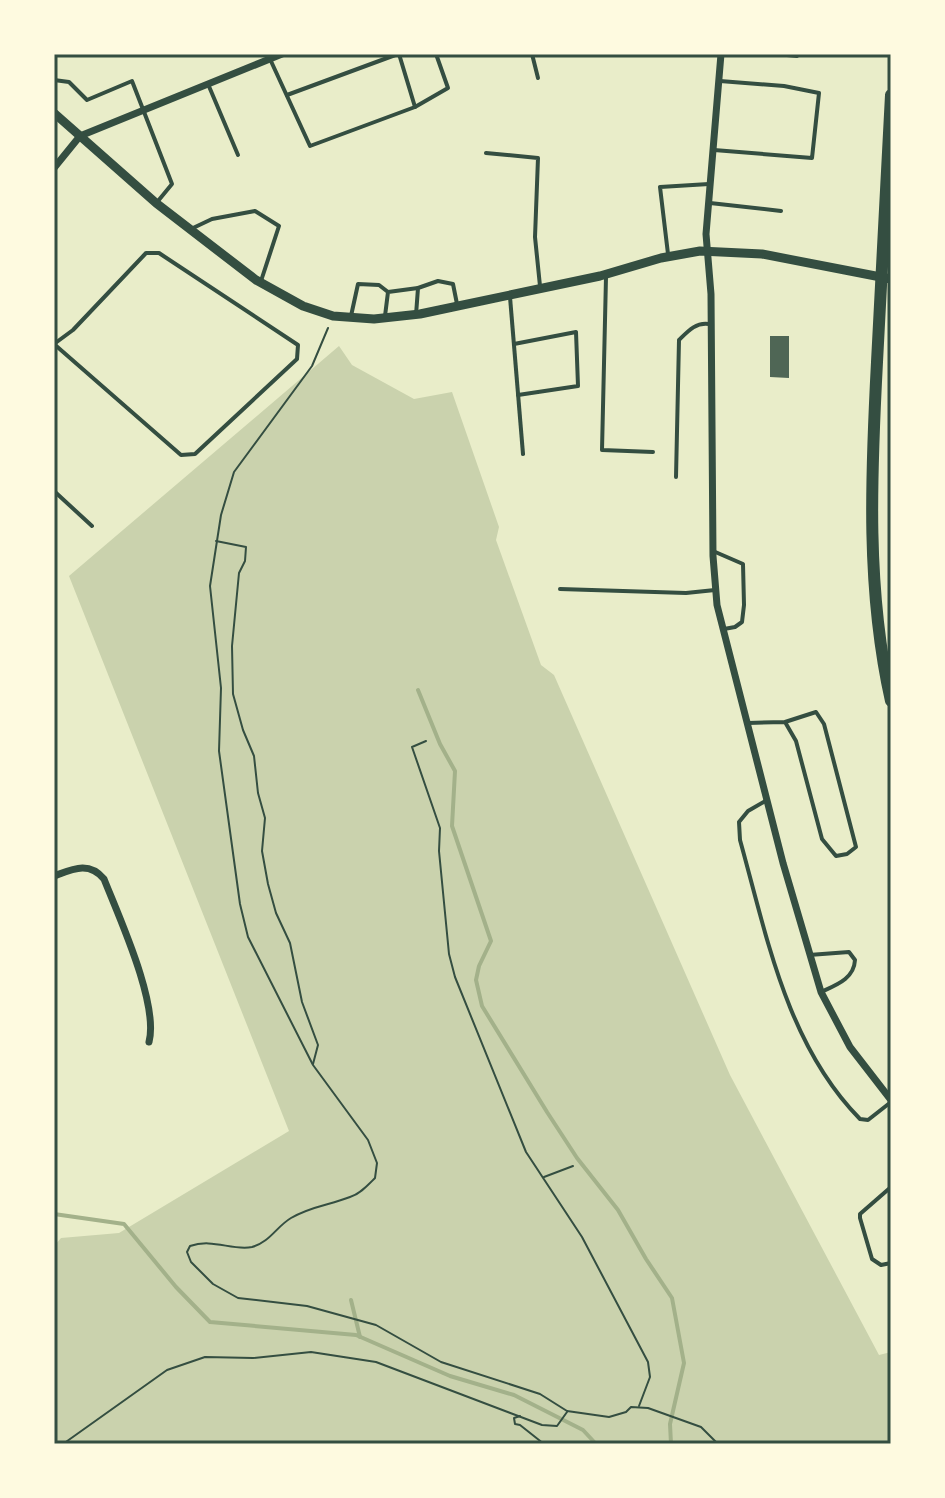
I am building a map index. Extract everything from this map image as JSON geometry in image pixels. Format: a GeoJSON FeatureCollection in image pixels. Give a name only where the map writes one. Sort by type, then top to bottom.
{"type":"FeatureCollection","features":[{"type":"Feature","properties":{"kind":"highway"},"geometry":{"type":"LineString","coordinates":[[891,95],[886,278],[872,467],[872,544],[877,621],[891,701]]}},
{"type":"Feature","properties":{"kind":"street"},"geometry":{"type":"LineString","coordinates":[[54,168],[80,136],[282,54]]}},
{"type":"Feature","properties":{"kind":"street"},"geometry":{"type":"LineString","coordinates":[[721,54],[708,203],[715,590],[746,723],[821,992],[850,1047],[891,1101]]}},
{"type":"Feature","properties":{"kind":"street"},"geometry":{"type":"LineString","coordinates":[[54,113],[156,203],[260,283],[303,306],[333,316],[384,318],[416,315],[606,275],[668,256],[708,251],[762,254],[886,278]]}},
{"type":"Feature","properties":{"kind":"street"},"geometry":{"type":"LineString","coordinates":[[54,876],[87,867],[96,870],[104,879],[146,993],[150,1018],[149,1042]]}},
{"type":"Feature","properties":{"kind":"lane"},"geometry":{"type":"LineString","coordinates":[[287,95],[399,54],[415,107]]}},
{"type":"Feature","properties":{"kind":"lane"},"geometry":{"type":"LineString","coordinates":[[270,59],[310,146],[415,107],[448,88],[436,54]]}},
{"type":"Feature","properties":{"kind":"lane"},"geometry":{"type":"LineString","coordinates":[[532,54],[538,78]]}},
{"type":"Feature","properties":{"kind":"lane"},"geometry":{"type":"LineString","coordinates":[[777,54],[797,56]]}},
{"type":"Feature","properties":{"kind":"lane"},"geometry":{"type":"LineString","coordinates":[[54,80],[69,82],[87,100],[132,81],[172,184],[156,203]]}},
{"type":"Feature","properties":{"kind":"lane"},"geometry":{"type":"LineString","coordinates":[[712,150],[812,158],[819,93],[784,86],[718,80]]}},
{"type":"Feature","properties":{"kind":"lane"},"geometry":{"type":"LineString","coordinates":[[208,84],[238,155]]}},
{"type":"Feature","properties":{"kind":"lane"},"geometry":{"type":"LineString","coordinates":[[486,153],[538,158],[535,237],[540,288]]}},
{"type":"Feature","properties":{"kind":"lane"},"geometry":{"type":"LineString","coordinates":[[668,256],[660,187],[709,184]]}},
{"type":"Feature","properties":{"kind":"lane"},"geometry":{"type":"LineString","coordinates":[[708,203],[781,211]]}},
{"type":"Feature","properties":{"kind":"lane"},"geometry":{"type":"LineString","coordinates":[[189,230],[212,219],[255,211],[279,226],[260,283]]}},
{"type":"Feature","properties":{"kind":"lane"},"geometry":{"type":"LineString","coordinates":[[146,253],[159,253],[298,345],[297,359],[195,454],[181,455],[54,343],[73,330],[146,253]]}},
{"type":"Feature","properties":{"kind":"lane"},"geometry":{"type":"LineString","coordinates":[[606,275],[602,450],[653,452]]}},
{"type":"Feature","properties":{"kind":"lane"},"geometry":{"type":"LineString","coordinates":[[350,316],[358,284],[379,285],[388,292],[418,288],[438,281],[453,284],[458,306]]}},
{"type":"Feature","properties":{"kind":"lane"},"geometry":{"type":"LineString","coordinates":[[416,315],[418,288]]}},
{"type":"Feature","properties":{"kind":"lane"},"geometry":{"type":"LineString","coordinates":[[384,318],[388,292]]}},
{"type":"Feature","properties":{"kind":"lane"},"geometry":{"type":"LineString","coordinates":[[510,295],[523,454]]}},
{"type":"Feature","properties":{"kind":"lane"},"geometry":{"type":"LineString","coordinates":[[676,477],[679,340],[702,323],[712,324]]}},
{"type":"Feature","properties":{"kind":"lane"},"geometry":{"type":"LineString","coordinates":[[514,344],[576,332],[578,386],[518,395]]}},
{"type":"Feature","properties":{"kind":"lane"},"geometry":{"type":"LineString","coordinates":[[54,491],[92,526]]}},
{"type":"Feature","properties":{"kind":"lane"},"geometry":{"type":"LineString","coordinates":[[713,551],[743,564],[742,622],[735,627],[722,629]]}},
{"type":"Feature","properties":{"kind":"lane"},"geometry":{"type":"LineString","coordinates":[[560,589],[686,593],[715,590]]}},
{"type":"Feature","properties":{"kind":"lane"},"geometry":{"type":"LineString","coordinates":[[746,723],[785,722],[816,712],[824,724],[856,847],[847,854],[836,856],[822,839],[796,741],[785,722]]}},
{"type":"Feature","properties":{"kind":"lane"},"geometry":{"type":"LineString","coordinates":[[767,800],[748,811],[739,822],[740,840],[795,1023],[823,1073],[860,1119],[868,1120],[891,1101]]}},
{"type":"Feature","properties":{"kind":"lane"},"geometry":{"type":"LineString","coordinates":[[809,955],[849,952],[855,960],[855,969],[845,981],[821,992]]}},
{"type":"Feature","properties":{"kind":"lane"},"geometry":{"type":"LineString","coordinates":[[891,1187],[860,1214],[860,1218],[872,1259],[881,1265],[891,1263]]}},
{"type":"Feature","properties":{"kind":"path"},"geometry":{"type":"LineString","coordinates":[[333,316],[312,366],[234,472],[216,541],[210,586],[221,688],[219,751],[240,904],[248,937],[313,1065],[368,1140],[377,1163],[375,1178],[352,1197],[295,1215],[285,1221],[267,1242],[248,1248],[217,1242],[190,1246],[187,1252],[191,1262],[213,1284],[238,1298],[307,1306],[376,1325],[441,1362],[540,1394],[567,1411],[609,1417],[638,1407],[701,1427],[718,1444]]}},
{"type":"Feature","properties":{"kind":"path"},"geometry":{"type":"LineString","coordinates":[[216,541],[246,547],[245,561],[239,573],[232,646],[233,694],[254,756],[258,793],[265,818],[262,851],[268,884],[276,913],[290,943],[302,1002],[318,1045],[313,1065]]}},
{"type":"Feature","properties":{"kind":"path"},"geometry":{"type":"LineString","coordinates":[[426,741],[412,747],[440,828],[439,851],[449,954],[455,977],[526,1152],[582,1237],[648,1362],[650,1377],[638,1407]]}},
{"type":"Feature","properties":{"kind":"path"},"geometry":{"type":"LineString","coordinates":[[542,1177],[573,1166]]}},
{"type":"Feature","properties":{"kind":"path"},"geometry":{"type":"LineString","coordinates":[[63,1444],[167,1370],[205,1357],[253,1358],[311,1352],[376,1362],[542,1425],[557,1426],[567,1411]]}},
{"type":"Feature","properties":{"kind":"path"},"geometry":{"type":"LineString","coordinates":[[521,1415],[514,1418],[515,1424],[544,1444]]}},
{"type":"Feature","properties":{"kind":"path"},"geometry":{"type":"LineString","coordinates":[[709,1444],[711,1438]]}},
{"type":"Feature","properties":{"kind":"green space"},"geometry":{"type":"Polygon","coordinates":[[[339,346],[352,365],[414,399],[452,392],[499,527],[496,540],[541,665],[554,675],[730,1075],[879,1355],[891,1352],[891,1444],[54,1444],[54,1246],[61,1238],[119,1233],[289,1131],[69,576],[339,346]]]}},
{"type":"Feature","properties":{"kind":"building"},"geometry":{"type":"Polygon","coordinates":[[[770,336],[789,336],[789,378],[770,377],[770,336]]]}},
{"type":"Feature","properties":{"kind":"waterway"},"geometry":{"type":"LineString","coordinates":[[418,690],[440,744],[455,771],[452,826],[491,941],[476,980],[482,1006],[547,1112],[577,1158],[618,1210],[672,1298],[684,1363],[670,1424],[671,1444]]}},
{"type":"Feature","properties":{"kind":"waterway"},"geometry":{"type":"LineString","coordinates":[[54,1214],[124,1224],[176,1287],[210,1322],[356,1335],[450,1376],[514,1395],[583,1430],[596,1444]]}},
{"type":"Feature","properties":{"kind":"waterway"},"geometry":{"type":"LineString","coordinates":[[351,1300],[360,1337]]}}]}
